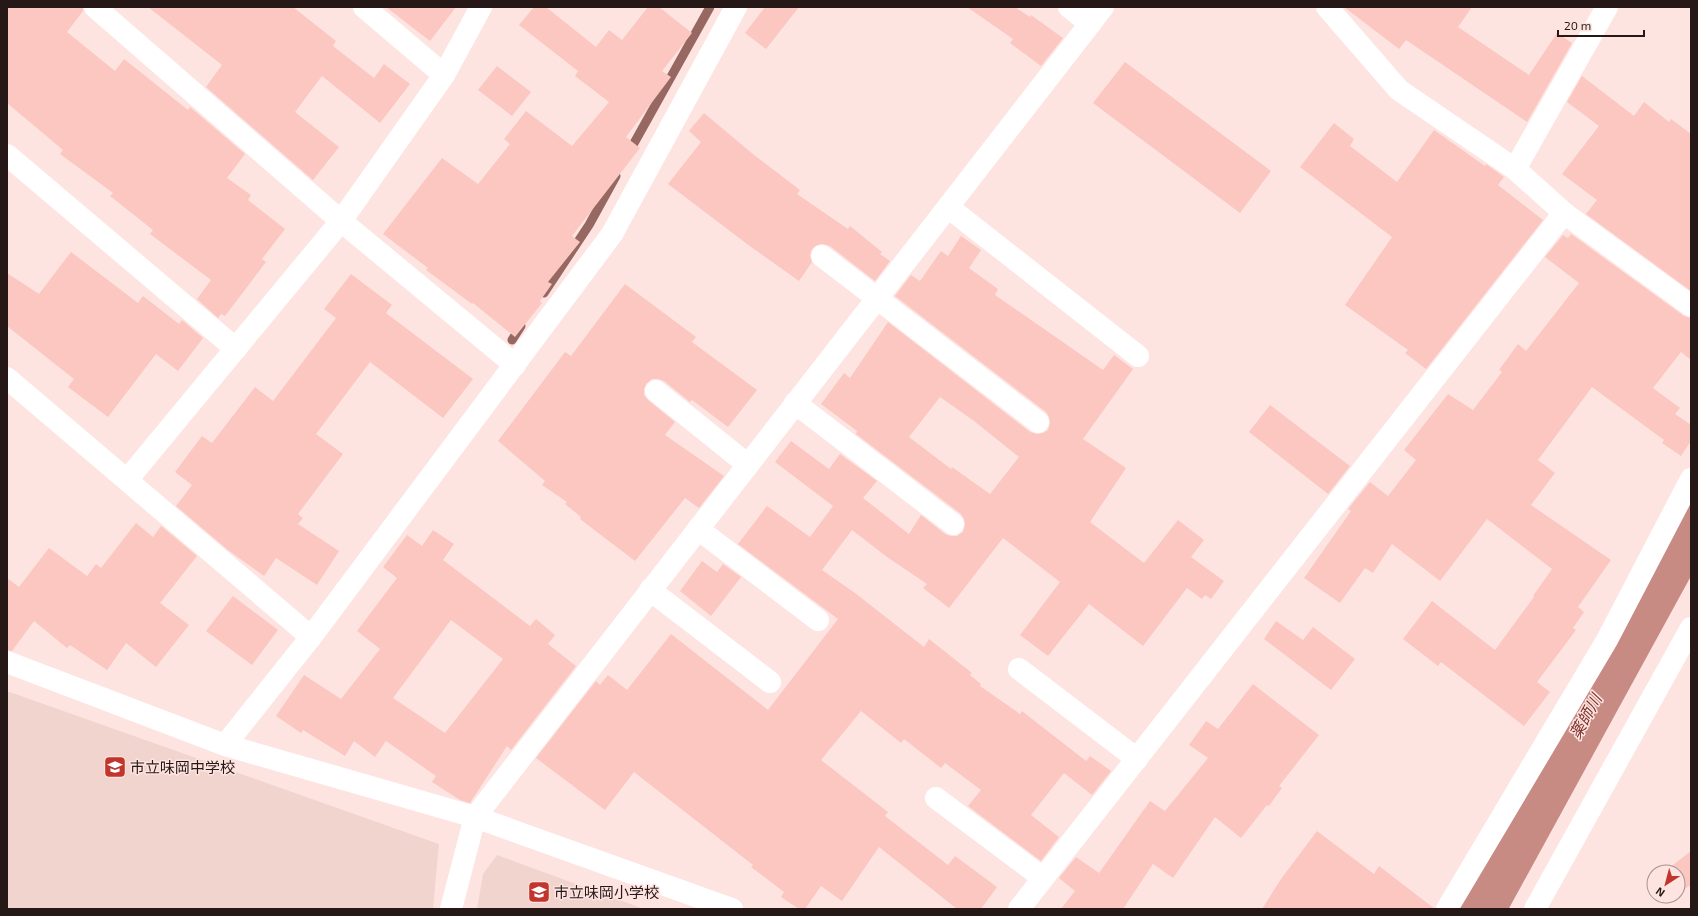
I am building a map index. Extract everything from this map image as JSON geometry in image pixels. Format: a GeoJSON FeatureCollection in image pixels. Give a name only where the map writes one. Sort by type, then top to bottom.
{"type":"FeatureCollection","features":[{"type":"Feature","properties":{"kind":"street"},"geometry":{"type":"LineString","coordinates":[[95,7],[341,221],[515,365]]}},
{"type":"Feature","properties":{"kind":"street"},"geometry":{"type":"LineString","coordinates":[[364,7],[444,75]]}},
{"type":"Feature","properties":{"kind":"street"},"geometry":{"type":"LineString","coordinates":[[127,480],[341,221],[444,75],[481,7]]}},
{"type":"Feature","properties":{"kind":"street"},"geometry":{"type":"LineString","coordinates":[[225,745],[310,637],[612,234],[736,7]]}},
{"type":"Feature","properties":{"kind":"street"},"geometry":{"type":"LineString","coordinates":[[452,909],[475,817],[1097,15],[1070,7]]}},
{"type":"Feature","properties":{"kind":"street"},"geometry":{"type":"LineString","coordinates":[[1327,7],[1399,90],[1515,170],[1564,213],[1691,306]]}},
{"type":"Feature","properties":{"kind":"street"},"geometry":{"type":"LineString","coordinates":[[1515,170],[1608,7]]}},
{"type":"Feature","properties":{"kind":"street"},"geometry":{"type":"LineString","coordinates":[[7,155],[236,349]]}},
{"type":"Feature","properties":{"kind":"street"},"geometry":{"type":"LineString","coordinates":[[948,207],[1138,356]]}},
{"type":"Feature","properties":{"kind":"street"},"geometry":{"type":"LineString","coordinates":[[1019,909],[1564,213]]}},
{"type":"Feature","properties":{"kind":"street"},"geometry":{"type":"LineString","coordinates":[[822,256],[1038,422]]}},
{"type":"Feature","properties":{"kind":"street"},"geometry":{"type":"LineString","coordinates":[[7,378],[310,637]]}},
{"type":"Feature","properties":{"kind":"street"},"geometry":{"type":"LineString","coordinates":[[656,390],[748,464]]}},
{"type":"Feature","properties":{"kind":"street"},"geometry":{"type":"LineString","coordinates":[[795,403],[953,524]]}},
{"type":"Feature","properties":{"kind":"street"},"geometry":{"type":"LineString","coordinates":[[1447,909],[1607,640],[1691,479]]}},
{"type":"Feature","properties":{"kind":"street"},"geometry":{"type":"LineString","coordinates":[[698,529],[818,620]]}},
{"type":"Feature","properties":{"kind":"street"},"geometry":{"type":"LineString","coordinates":[[650,590],[770,682]]}},
{"type":"Feature","properties":{"kind":"street"},"geometry":{"type":"LineString","coordinates":[[1535,909],[1691,628]]}},
{"type":"Feature","properties":{"kind":"street"},"geometry":{"type":"LineString","coordinates":[[7,662],[225,745],[475,817],[732,909]]}},
{"type":"Feature","properties":{"kind":"street"},"geometry":{"type":"LineString","coordinates":[[1019,669],[1137,759]]}},
{"type":"Feature","properties":{"kind":"street"},"geometry":{"type":"LineString","coordinates":[[936,798],[1043,878]]}},
{"type":"Feature","properties":{"kind":"shaded area","name":"市立味岡中学校"},"geometry":{"type":"Polygon","coordinates":[[[7,691],[439,844],[433,909],[7,909],[7,691]]]}},
{"type":"Feature","properties":{"kind":"shaded area","name":"市立味岡小学校"},"geometry":{"type":"Polygon","coordinates":[[[497,855],[644,909],[477,909],[483,874],[497,855]]]}},
{"type":"Feature","properties":{"kind":"building"},"geometry":{"type":"Polygon","coordinates":[[[7,7],[83,7],[83,11],[67,32],[115,71],[124,59],[188,110],[190,107],[245,154],[227,178],[251,195],[248,200],[285,229],[262,259],[266,262],[225,316],[221,314],[218,318],[197,299],[211,280],[150,234],[153,230],[110,196],[113,193],[60,154],[63,150],[7,103],[7,7]]]}},
{"type":"Feature","properties":{"kind":"building"},"geometry":{"type":"Polygon","coordinates":[[[148,7],[293,7],[336,41],[333,46],[374,78],[384,64],[410,84],[380,123],[322,76],[295,112],[339,147],[313,180],[206,87],[222,65],[148,7]]]}},
{"type":"Feature","properties":{"kind":"building"},"geometry":{"type":"Polygon","coordinates":[[[386,7],[456,7],[430,41],[386,7]]]}},
{"type":"Feature","properties":{"kind":"building"},"geometry":{"type":"Polygon","coordinates":[[[534,7],[546,7],[596,47],[609,30],[622,40],[648,7],[659,7],[692,33],[662,71],[671,77],[626,137],[640,148],[572,236],[580,242],[548,282],[552,284],[540,301],[542,303],[515,337],[473,303],[472,304],[426,270],[428,268],[383,234],[442,158],[478,184],[510,144],[504,139],[526,111],[572,146],[609,102],[575,76],[578,71],[519,25],[534,7]]]}},
{"type":"Feature","properties":{"kind":"building"},"geometry":{"type":"Polygon","coordinates":[[[765,7],[799,7],[766,49],[745,33],[765,7]]]}},
{"type":"Feature","properties":{"kind":"building"},"geometry":{"type":"Polygon","coordinates":[[[967,7],[1015,7],[1030,17],[1031,15],[1063,38],[1041,66],[1010,43],[1013,39],[967,7]]]}},
{"type":"Feature","properties":{"kind":"building"},"geometry":{"type":"Polygon","coordinates":[[[1344,7],[1472,7],[1458,27],[1529,75],[1557,33],[1572,43],[1527,122],[1406,40],[1399,49],[1344,7]]]}},
{"type":"Feature","properties":{"kind":"building"},"geometry":{"type":"Polygon","coordinates":[[[1125,62],[1271,171],[1240,213],[1093,103],[1125,62]]]}},
{"type":"Feature","properties":{"kind":"building"},"geometry":{"type":"Polygon","coordinates":[[[497,66],[531,92],[512,116],[478,90],[497,66]]]}},
{"type":"Feature","properties":{"kind":"building"},"geometry":{"type":"Polygon","coordinates":[[[1582,76],[1634,116],[1644,102],[1669,122],[1671,119],[1691,134],[1691,291],[1586,214],[1597,200],[1562,174],[1599,126],[1567,102],[1582,76]]]}},
{"type":"Feature","properties":{"kind":"building"},"geometry":{"type":"Polygon","coordinates":[[[704,113],[754,155],[800,190],[797,194],[848,229],[850,226],[882,252],[880,254],[890,261],[875,281],[830,246],[823,244],[817,245],[812,249],[810,255],[812,262],[799,281],[747,244],[668,184],[701,142],[689,131],[704,113]]]}},
{"type":"Feature","properties":{"kind":"building"},"geometry":{"type":"Polygon","coordinates":[[[1334,123],[1354,139],[1350,146],[1397,182],[1434,130],[1485,166],[1486,164],[1504,177],[1498,185],[1543,220],[1426,369],[1405,353],[1408,350],[1345,305],[1392,237],[1300,167],[1334,123]]]}},
{"type":"Feature","properties":{"kind":"building"},"geometry":{"type":"Polygon","coordinates":[[[1571,234],[1684,316],[1691,318],[1691,360],[1681,352],[1653,388],[1680,408],[1675,414],[1691,425],[1691,441],[1681,456],[1662,443],[1664,440],[1592,387],[1538,460],[1555,473],[1531,505],[1611,560],[1578,607],[1584,612],[1573,628],[1576,630],[1537,682],[1550,692],[1524,726],[1441,662],[1438,666],[1403,639],[1432,601],[1495,650],[1534,597],[1533,596],[1552,569],[1487,519],[1440,581],[1392,544],[1373,573],[1365,568],[1340,603],[1304,578],[1351,511],[1348,509],[1370,482],[1388,496],[1416,460],[1404,450],[1448,394],[1473,410],[1502,372],[1499,370],[1518,344],[1526,351],[1579,283],[1545,257],[1563,235],[1568,238],[1571,234]]]}},
{"type":"Feature","properties":{"kind":"building"},"geometry":{"type":"Polygon","coordinates":[[[961,236],[981,250],[969,268],[998,289],[995,295],[1103,370],[1114,355],[1133,369],[1083,439],[1126,468],[1090,522],[1144,563],[1178,520],[1204,540],[1191,557],[1224,581],[1211,599],[1205,595],[1202,599],[1187,588],[1143,646],[1089,604],[1048,656],[1020,635],[1060,582],[1003,538],[949,608],[923,588],[927,584],[887,557],[852,530],[822,570],[855,593],[924,647],[929,639],[972,673],[970,675],[981,684],[980,686],[1020,714],[1022,711],[1086,761],[1090,756],[1111,771],[1092,795],[1064,773],[1031,815],[1059,837],[1041,861],[968,806],[981,790],[945,763],[941,768],[904,739],[901,743],[861,711],[821,760],[888,812],[885,816],[948,865],[955,856],[997,887],[981,909],[957,909],[879,847],[842,901],[821,886],[805,909],[799,909],[781,897],[784,892],[751,867],[753,865],[634,772],[605,810],[536,758],[596,681],[600,685],[608,675],[627,690],[671,634],[768,710],[838,619],[738,544],[767,506],[810,537],[833,506],[775,462],[791,441],[829,469],[840,454],[877,481],[863,498],[909,534],[921,515],[945,534],[957,536],[963,532],[965,525],[961,514],[856,434],[857,431],[821,404],[844,373],[850,378],[888,322],[1030,432],[1037,434],[1048,430],[1050,423],[1046,412],[895,296],[911,275],[920,281],[941,251],[948,256],[961,236]],[[940,397],[909,437],[951,469],[952,467],[990,494],[1019,457],[974,421],[940,397]]]}},
{"type":"Feature","properties":{"kind":"building"},"geometry":{"type":"Polygon","coordinates":[[[71,252],[138,303],[143,296],[179,324],[182,320],[203,338],[178,371],[156,354],[108,417],[68,387],[74,379],[7,326],[7,273],[39,294],[71,252]]]}},
{"type":"Feature","properties":{"kind":"building"},"geometry":{"type":"Polygon","coordinates":[[[351,274],[392,305],[386,313],[473,379],[443,418],[370,362],[316,434],[343,454],[298,514],[303,518],[298,524],[339,551],[317,585],[276,558],[264,576],[228,550],[176,506],[192,485],[175,472],[202,436],[212,443],[255,387],[273,401],[336,318],[324,309],[351,274]]]}},
{"type":"Feature","properties":{"kind":"building"},"geometry":{"type":"Polygon","coordinates":[[[625,284],[696,337],[692,342],[757,390],[728,427],[692,400],[690,402],[664,381],[652,379],[646,384],[644,395],[675,422],[665,435],[724,476],[699,508],[685,498],[635,561],[580,519],[581,517],[565,504],[567,502],[542,485],[545,481],[498,441],[565,352],[571,356],[625,284]]]}},
{"type":"Feature","properties":{"kind":"building"},"geometry":{"type":"Polygon","coordinates":[[[1270,405],[1350,466],[1328,494],[1249,432],[1270,405]]]}},
{"type":"Feature","properties":{"kind":"building"},"geometry":{"type":"Polygon","coordinates":[[[136,523],[153,537],[161,526],[197,556],[160,603],[189,625],[156,667],[126,643],[107,670],[70,645],[67,648],[34,621],[12,651],[7,650],[7,578],[19,587],[49,548],[87,576],[96,564],[101,568],[136,523]]]}},
{"type":"Feature","properties":{"kind":"building"},"geometry":{"type":"Polygon","coordinates":[[[433,530],[454,544],[443,560],[530,626],[536,619],[555,635],[548,644],[576,666],[511,750],[507,746],[470,803],[460,800],[432,782],[436,776],[386,741],[375,757],[354,741],[345,756],[303,730],[301,733],[276,716],[304,675],[341,699],[380,649],[357,631],[397,578],[383,567],[407,535],[422,546],[433,530]],[[451,620],[393,698],[445,733],[503,659],[451,620]]]}},
{"type":"Feature","properties":{"kind":"building"},"geometry":{"type":"Polygon","coordinates":[[[702,561],[717,572],[723,564],[741,577],[711,616],[680,591],[702,561]]]}},
{"type":"Feature","properties":{"kind":"building"},"geometry":{"type":"Polygon","coordinates":[[[233,596],[278,630],[252,665],[206,631],[233,596]]]}},
{"type":"Feature","properties":{"kind":"building"},"geometry":{"type":"Polygon","coordinates":[[[1276,621],[1303,640],[1313,627],[1355,659],[1331,690],[1264,639],[1276,621]]]}},
{"type":"Feature","properties":{"kind":"building"},"geometry":{"type":"Polygon","coordinates":[[[1253,684],[1319,735],[1279,786],[1282,788],[1269,806],[1267,805],[1241,838],[1215,817],[1173,878],[1153,864],[1123,909],[1061,909],[1075,891],[1059,878],[1076,857],[1099,873],[1150,801],[1165,811],[1208,758],[1189,745],[1206,721],[1218,729],[1253,684]]]}},
{"type":"Feature","properties":{"kind":"building"},"geometry":{"type":"Polygon","coordinates":[[[1317,831],[1374,874],[1379,866],[1435,909],[1262,909],[1281,879],[1317,831]]]}},
{"type":"Feature","properties":{"kind":"building"},"geometry":{"type":"Polygon","coordinates":[[[1691,851],[1691,885],[1686,888],[1686,864],[1674,864],[1691,851]]]}},
{"type":"Feature","properties":{"kind":"waterway"},"geometry":{"type":"LineString","coordinates":[[628,154],[710,7]]}},
{"type":"Feature","properties":{"kind":"waterway"},"geometry":{"type":"LineString","coordinates":[[544,293],[589,225],[616,176]]}},
{"type":"Feature","properties":{"kind":"waterway"},"geometry":{"type":"LineString","coordinates":[[512,340],[521,326]]}},
{"type":"Feature","properties":{"kind":"waterway","name":"薬師川"},"geometry":{"type":"LineString","coordinates":[[1479,909],[1691,522]]}},
{"type":"Feature","properties":{"kind":"place","name":"市立味岡中学校"},"geometry":{"type":"Point","coordinates":[115,767]}},
{"type":"Feature","properties":{"kind":"place","name":"市立味岡小学校"},"geometry":{"type":"Point","coordinates":[539,892]}}]}
